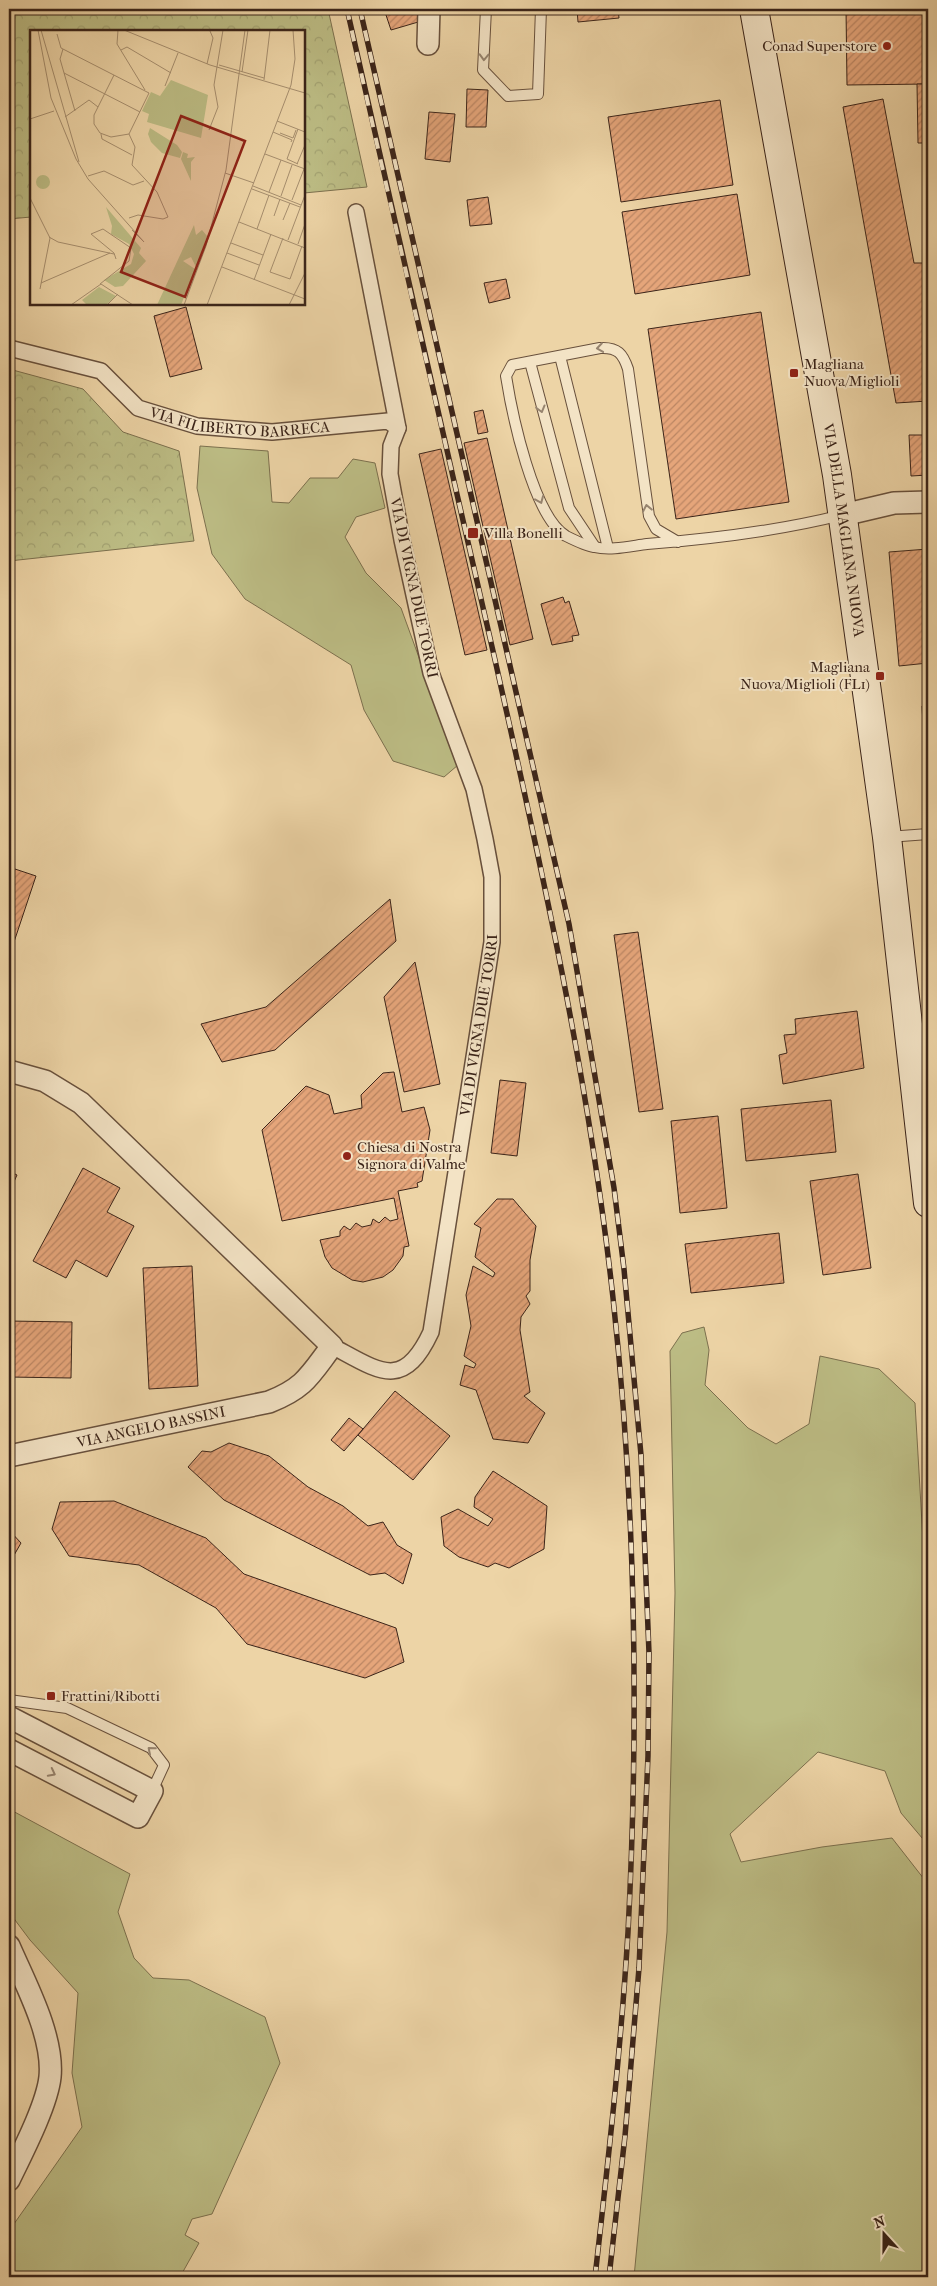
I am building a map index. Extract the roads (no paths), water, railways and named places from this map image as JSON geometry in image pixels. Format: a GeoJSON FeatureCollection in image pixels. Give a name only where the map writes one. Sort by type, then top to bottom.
{"type":"FeatureCollection","features":[{"type":"Feature","properties":{"kind":"main road","name":"VIA DELLA MAGLIANA NUOVA"},"geometry":{"type":"LineString","coordinates":[[754,9],[814,336],[842,515],[887,837],[928,1203]]}},
{"type":"Feature","properties":{"kind":"street"},"geometry":{"type":"LineString","coordinates":[[428,44],[429,9]]}},
{"type":"Feature","properties":{"kind":"street","name":"VIA DI VIGNA DUE TORRI"},"geometry":{"type":"LineString","coordinates":[[9,1071],[45,1081],[81,1104],[332,1346],[375,1368],[389,1371],[402,1369],[410,1365],[422,1352],[431,1332],[492,942],[492,877],[474,789],[431,674],[402,540],[390,474],[391,446],[398,428],[356,212]]}},
{"type":"Feature","properties":{"kind":"street","name":"VIA FILIBERTO BARRECA"},"geometry":{"type":"LineString","coordinates":[[9,348],[101,371],[138,408],[197,426],[272,432],[388,421],[398,428]]}},
{"type":"Feature","properties":{"kind":"street"},"geometry":{"type":"LineString","coordinates":[[842,515],[894,503],[928,502]]}},
{"type":"Feature","properties":{"kind":"street","name":"VIA ANGELO BASSINI"},"geometry":{"type":"LineString","coordinates":[[9,1456],[269,1402],[293,1393],[308,1378],[332,1346]]}},
{"type":"Feature","properties":{"kind":"street"},"geometry":{"type":"LineString","coordinates":[[9,1717],[152,1790],[138,1817],[9,1750]]}},
{"type":"Feature","properties":{"kind":"street"},"geometry":{"type":"LineString","coordinates":[[9,1946],[41,2024],[50,2060],[50,2078],[46,2096],[9,2180]]}},
{"type":"Feature","properties":{"kind":"lane"},"geometry":{"type":"LineString","coordinates":[[486,9],[483,70],[508,96],[538,94],[541,9]]}},
{"type":"Feature","properties":{"kind":"lane"},"geometry":{"type":"LineString","coordinates":[[678,542],[656,530],[649,516],[628,370],[622,355],[609,347],[512,365],[506,376],[519,435],[539,499],[549,518],[566,536],[594,547],[608,548],[678,542],[788,528],[842,515]]}},
{"type":"Feature","properties":{"kind":"lane"},"geometry":{"type":"LineString","coordinates":[[560,356],[608,548]]}},
{"type":"Feature","properties":{"kind":"lane"},"geometry":{"type":"LineString","coordinates":[[530,362],[569,508],[594,547]]}},
{"type":"Feature","properties":{"kind":"lane"},"geometry":{"type":"LineString","coordinates":[[887,837],[928,834]]}},
{"type":"Feature","properties":{"kind":"lane"},"geometry":{"type":"LineString","coordinates":[[9,1700],[67,1708],[151,1748],[164,1765],[152,1790]]}},
{"type":"Feature","properties":{"kind":"railway"},"geometry":{"type":"LineString","coordinates":[[347,9],[546,892],[591,1135],[613,1298],[621,1377],[631,1535],[634,1773],[628,1932],[622,2019],[595,2277]]}},
{"type":"Feature","properties":{"kind":"railway"},"geometry":{"type":"LineString","coordinates":[[360,9],[569,924],[614,1188],[624,1269],[641,1455],[649,1653],[648,1756],[639,1968],[625,2136],[609,2277]]}},
{"type":"Feature","properties":{"kind":"place","name":"Conad Superstore"},"geometry":{"type":"Point","coordinates":[887,46]}},
{"type":"Feature","properties":{"kind":"place","name":"Magliana Nuova/Miglioli"},"geometry":{"type":"Point","coordinates":[794,373]}},
{"type":"Feature","properties":{"kind":"place","name":"Villa Bonelli"},"geometry":{"type":"Point","coordinates":[473,533]}},
{"type":"Feature","properties":{"kind":"place","name":"Magliana Nuova/Miglioli (FL1)"},"geometry":{"type":"Point","coordinates":[880,676]}},
{"type":"Feature","properties":{"kind":"place","name":"Chiesa di Nostra Signora di Valme"},"geometry":{"type":"Point","coordinates":[347,1156]}},
{"type":"Feature","properties":{"kind":"place","name":"Frattini/Ribotti"},"geometry":{"type":"Point","coordinates":[51,1696]}}]}
